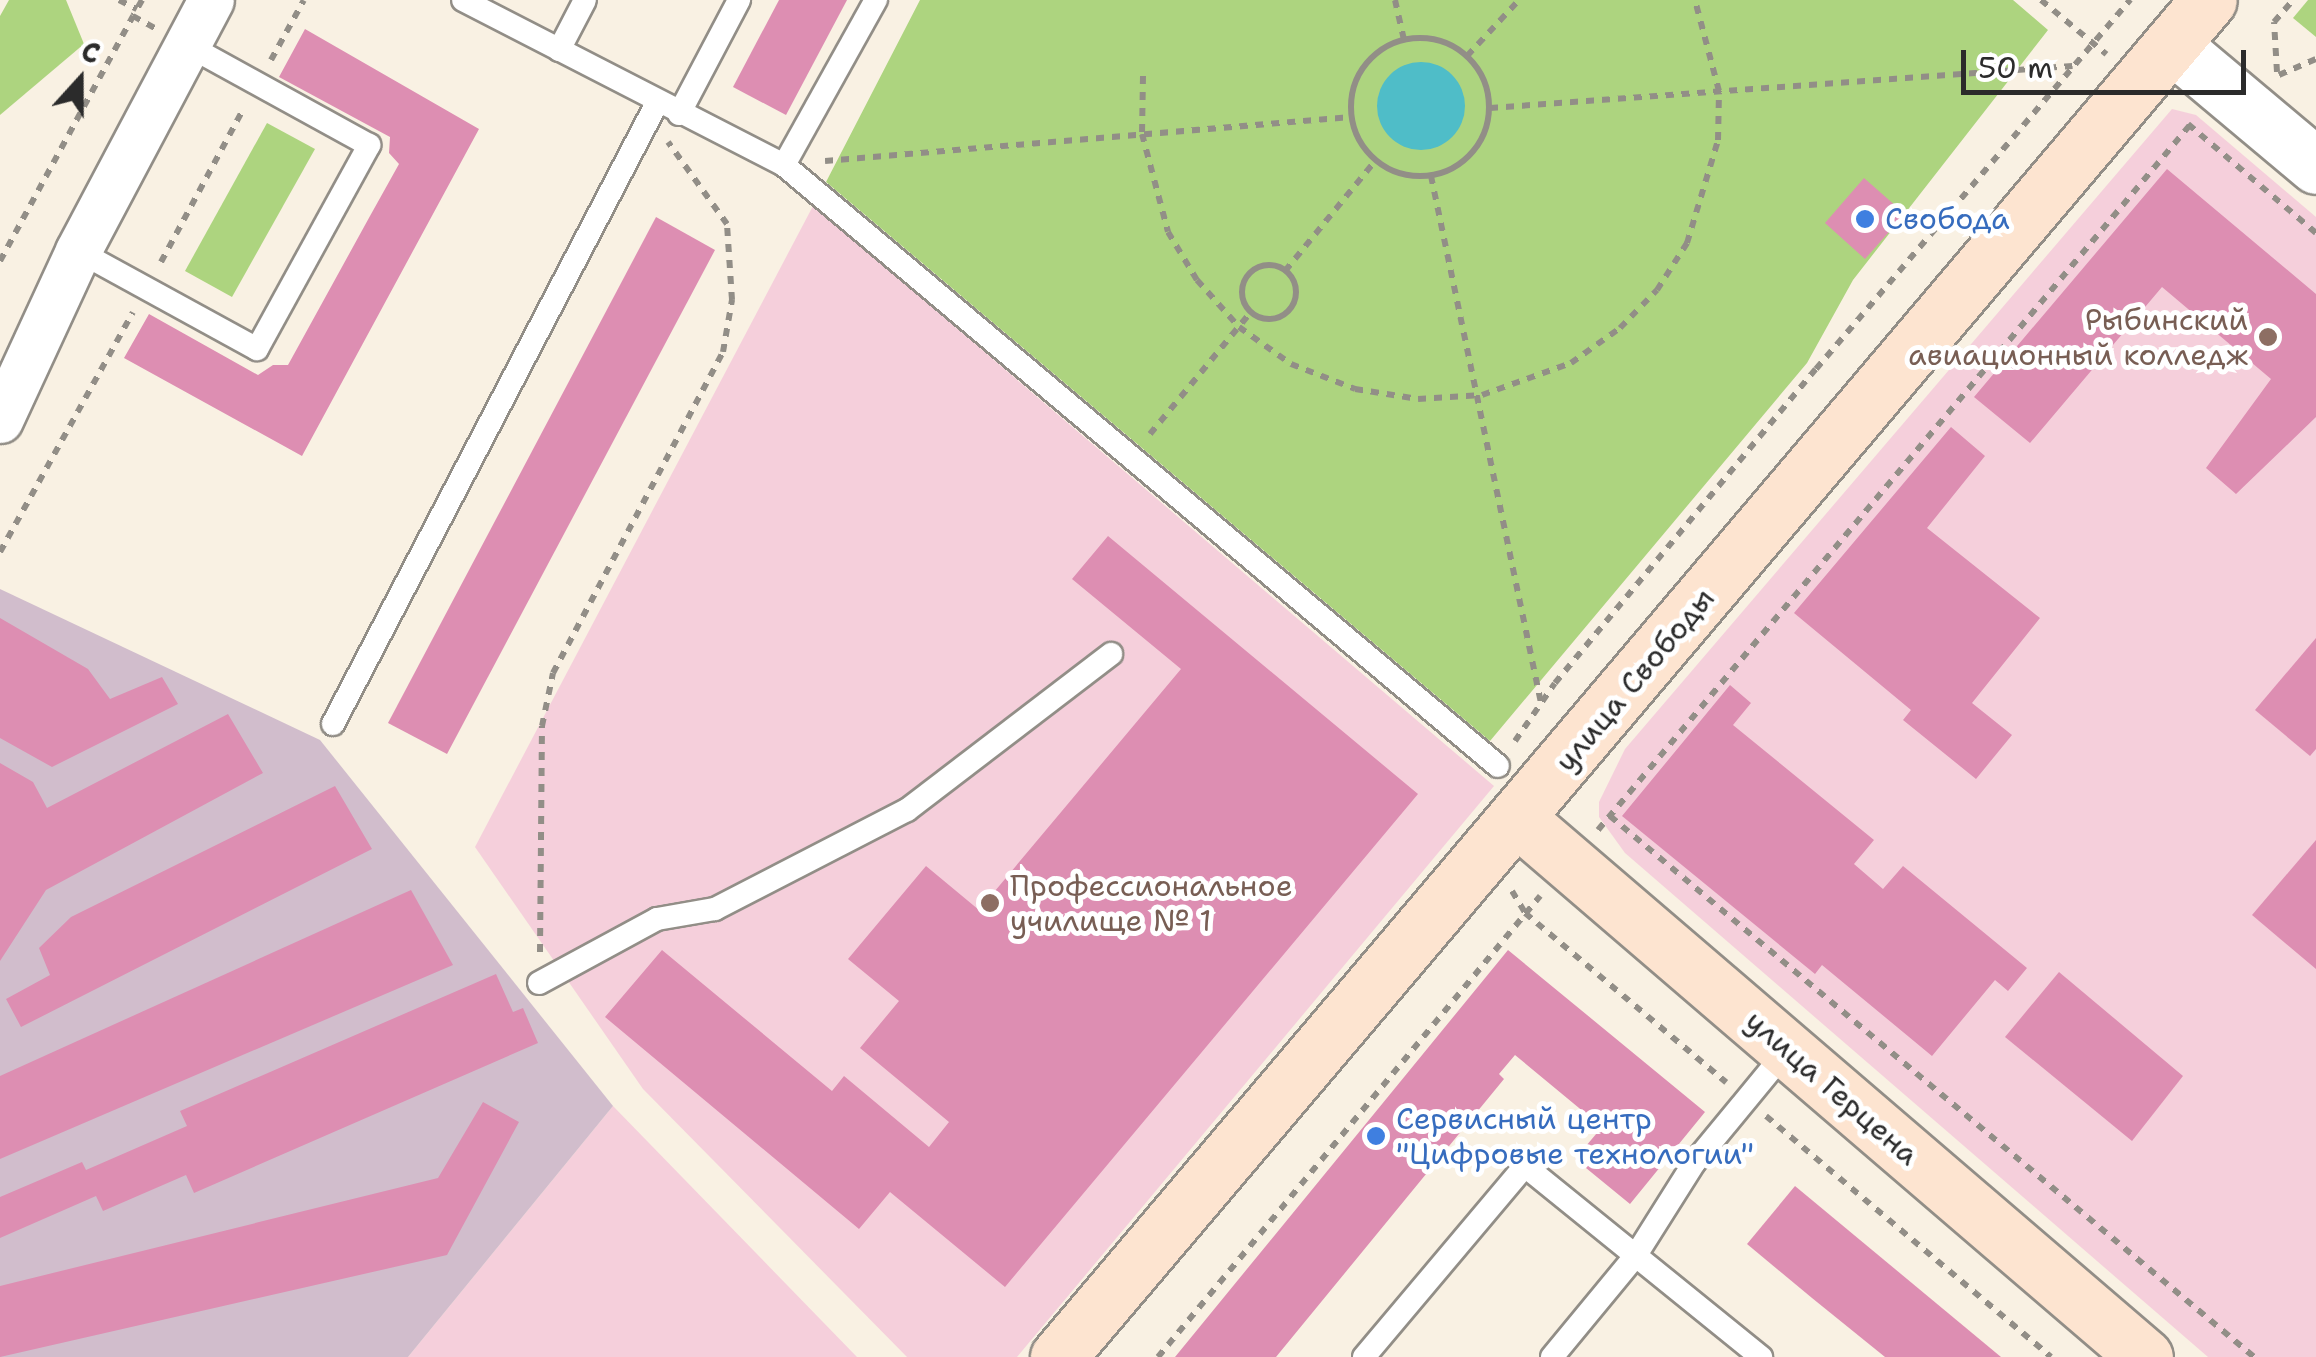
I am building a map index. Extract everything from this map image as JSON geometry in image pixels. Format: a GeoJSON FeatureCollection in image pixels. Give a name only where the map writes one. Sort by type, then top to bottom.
{"type":"FeatureCollection","features":[{"type":"Feature","properties":{"kind":"main road","name":"улица Свободы"},"geometry":{"type":"LineString","coordinates":[[1058,1357],[2209,0]]}},
{"type":"Feature","properties":{"kind":"main road","name":"улица Герцена"},"geometry":{"type":"LineString","coordinates":[[1518,819],[2145,1357]]}},
{"type":"Feature","properties":{"kind":"street"},"geometry":{"type":"LineString","coordinates":[[0,420],[78,250],[211,0]]}},
{"type":"Feature","properties":{"kind":"street"},"geometry":{"type":"LineString","coordinates":[[2156,64],[2316,166]]}},
{"type":"Feature","properties":{"kind":"lane"},"geometry":{"type":"LineString","coordinates":[[463,0],[558,50],[653,110],[679,114],[784,165],[1498,766]]}},
{"type":"Feature","properties":{"kind":"lane"},"geometry":{"type":"LineString","coordinates":[[558,50],[586,0]]}},
{"type":"Feature","properties":{"kind":"lane"},"geometry":{"type":"LineString","coordinates":[[679,114],[738,0]]}},
{"type":"Feature","properties":{"kind":"lane"},"geometry":{"type":"LineString","coordinates":[[784,165],[876,0]]}},
{"type":"Feature","properties":{"kind":"lane"},"geometry":{"type":"LineString","coordinates":[[78,250],[257,349],[369,144],[187,45]]}},
{"type":"Feature","properties":{"kind":"lane"},"geometry":{"type":"LineString","coordinates":[[333,724],[653,110]]}},
{"type":"Feature","properties":{"kind":"lane"},"geometry":{"type":"LineString","coordinates":[[539,983],[657,920],[715,909],[906,810],[1111,654]]}},
{"type":"Feature","properties":{"kind":"lane"},"geometry":{"type":"LineString","coordinates":[[1552,1357],[1636,1256],[1694,1163],[1787,1050]]}},
{"type":"Feature","properties":{"kind":"lane"},"geometry":{"type":"LineString","coordinates":[[1364,1357],[1525,1166],[1762,1357]]}},
{"type":"Feature","properties":{"kind":"path"},"geometry":{"type":"LineString","coordinates":[[0,262],[135,13],[118,0]]}},
{"type":"Feature","properties":{"kind":"path"},"geometry":{"type":"LineString","coordinates":[[1395,0],[1404,40]]}},
{"type":"Feature","properties":{"kind":"path"},"geometry":{"type":"LineString","coordinates":[[1467,56],[1519,0]]}},
{"type":"Feature","properties":{"kind":"path"},"geometry":{"type":"LineString","coordinates":[[1143,76],[1142,134],[1168,232],[1196,280],[1239,326],[1291,364],[1355,389],[1418,399],[1482,395],[1571,363],[1620,328],[1657,290],[1688,243],[1706,196],[1718,91],[1695,0]]}},
{"type":"Feature","properties":{"kind":"path"},"geometry":{"type":"LineString","coordinates":[[2041,0],[2093,43],[2156,64],[2190,126],[2316,233]]}},
{"type":"Feature","properties":{"kind":"path"},"geometry":{"type":"LineString","coordinates":[[1498,766],[1541,704],[2130,0]]}},
{"type":"Feature","properties":{"kind":"path"},"geometry":{"type":"LineString","coordinates":[[2291,88],[2277,76],[2274,22],[2294,1]]}},
{"type":"Feature","properties":{"kind":"path"},"geometry":{"type":"LineString","coordinates":[[1434,38],[1467,56],[1486,84],[1490,108],[1474,152],[1432,176],[1410,176],[1376,160],[1351,116],[1359,73],[1372,56],[1404,40],[1434,38]]}},
{"type":"Feature","properties":{"kind":"path"},"geometry":{"type":"LineString","coordinates":[[2277,76],[2316,59]]}},
{"type":"Feature","properties":{"kind":"path"},"geometry":{"type":"LineString","coordinates":[[1490,108],[2073,66]]}},
{"type":"Feature","properties":{"kind":"path"},"geometry":{"type":"LineString","coordinates":[[539,983],[542,726],[553,673],[723,352],[732,300],[728,224],[653,110]]}},
{"type":"Feature","properties":{"kind":"path"},"geometry":{"type":"LineString","coordinates":[[784,165],[1351,116]]}},
{"type":"Feature","properties":{"kind":"path"},"geometry":{"type":"LineString","coordinates":[[1158,1357],[1569,862],[2190,126]]}},
{"type":"Feature","properties":{"kind":"path"},"geometry":{"type":"LineString","coordinates":[[1285,271],[1376,160]]}},
{"type":"Feature","properties":{"kind":"path"},"geometry":{"type":"LineString","coordinates":[[1432,176],[1482,395],[1541,704]]}},
{"type":"Feature","properties":{"kind":"path"},"geometry":{"type":"LineString","coordinates":[[1268,266],[1285,271],[1294,285],[1289,309],[1266,319],[1251,312],[1242,288],[1251,272],[1268,266]]}},
{"type":"Feature","properties":{"kind":"path"},"geometry":{"type":"LineString","coordinates":[[1132,457],[1251,312]]}},
{"type":"Feature","properties":{"kind":"path"},"geometry":{"type":"LineString","coordinates":[[1610,816],[2254,1357]]}},
{"type":"Feature","properties":{"kind":"shaded area"},"geometry":{"type":"Polygon","coordinates":[[[2172,109],[2196,115],[2316,217],[2316,1357],[2208,1357],[1625,853],[1599,817],[1599,802],[1625,749],[2172,109]]]}},
{"type":"Feature","properties":{"kind":"shaded area"},"geometry":{"type":"Polygon","coordinates":[[[813,206],[1494,786],[1017,1357],[907,1357],[643,1089],[475,847],[813,206]]]}},
{"type":"Feature","properties":{"kind":"shaded area"},"geometry":{"type":"Polygon","coordinates":[[[0,589],[320,740],[613,1106],[408,1357],[0,1357],[0,589]]]}},
{"type":"Feature","properties":{"kind":"shaded area"},"geometry":{"type":"Polygon","coordinates":[[[613,1106],[857,1357],[408,1357],[613,1106]]]}},
{"type":"Feature","properties":{"kind":"green space"},"geometry":{"type":"Polygon","coordinates":[[[9,0],[66,0],[84,44],[0,115],[0,16],[9,0]]]}},
{"type":"Feature","properties":{"kind":"green space"},"geometry":{"type":"Polygon","coordinates":[[[920,0],[2013,0],[2048,30],[1853,280],[1807,363],[1490,741],[826,182],[920,0]]]}},
{"type":"Feature","properties":{"kind":"green space"},"geometry":{"type":"Polygon","coordinates":[[[2308,0],[2316,0],[2316,37],[2293,18],[2308,0]]]}},
{"type":"Feature","properties":{"kind":"green space"},"geometry":{"type":"Polygon","coordinates":[[[267,123],[315,149],[232,297],[185,271],[267,123]]]}},
{"type":"Feature","properties":{"kind":"water"},"geometry":{"type":"Polygon","coordinates":[[[1421,62],[1446,69],[1458,81],[1465,106],[1458,131],[1446,143],[1421,150],[1396,143],[1384,131],[1377,106],[1384,81],[1396,69],[1421,62]]]}},
{"type":"Feature","properties":{"kind":"building"},"geometry":{"type":"Polygon","coordinates":[[[779,0],[847,0],[786,115],[733,87],[779,0]]]}},
{"type":"Feature","properties":{"kind":"building"},"geometry":{"type":"Polygon","coordinates":[[[305,29],[479,129],[302,456],[124,358],[149,314],[258,375],[273,365],[288,365],[399,164],[389,153],[390,137],[279,77],[305,29]]]}},
{"type":"Feature","properties":{"kind":"building","name":"Рыбинский авиационный колледж"},"geometry":{"type":"Polygon","coordinates":[[[2167,169],[2316,294],[2316,417],[2236,494],[2206,468],[2271,379],[2162,287],[2030,443],[1974,397],[2167,169]]]}},
{"type":"Feature","properties":{"kind":"building","name":"Свобода"},"geometry":{"type":"Polygon","coordinates":[[[1864,178],[1905,214],[1865,259],[1825,223],[1864,178]]]}},
{"type":"Feature","properties":{"kind":"building"},"geometry":{"type":"Polygon","coordinates":[[[656,217],[715,250],[447,754],[388,723],[656,217]]]}},
{"type":"Feature","properties":{"kind":"building"},"geometry":{"type":"Polygon","coordinates":[[[1951,427],[1985,456],[1927,528],[2040,618],[1972,703],[2012,735],[1976,779],[1903,720],[1911,710],[1794,613],[1951,427]]]}},
{"type":"Feature","properties":{"kind":"building"},"geometry":{"type":"Polygon","coordinates":[[[1108,536],[1418,794],[1005,1287],[890,1192],[859,1229],[605,1017],[662,950],[832,1091],[844,1076],[929,1147],[949,1122],[860,1048],[899,1001],[848,959],[926,866],[979,910],[1181,669],[1072,579],[1108,536]]]}},
{"type":"Feature","properties":{"kind":"building"},"geometry":{"type":"Polygon","coordinates":[[[0,618],[88,669],[110,699],[162,677],[178,704],[52,767],[0,738],[0,618]]]}},
{"type":"Feature","properties":{"kind":"building"},"geometry":{"type":"Polygon","coordinates":[[[2316,638],[2316,749],[2310,756],[2255,710],[2316,638]]]}},
{"type":"Feature","properties":{"kind":"building"},"geometry":{"type":"Polygon","coordinates":[[[1730,685],[1751,703],[1733,725],[1874,840],[1854,864],[1883,889],[1903,866],[2027,968],[2008,991],[1995,980],[1932,1056],[1822,965],[1815,974],[1622,816],[1730,685]]]}},
{"type":"Feature","properties":{"kind":"building"},"geometry":{"type":"Polygon","coordinates":[[[228,714],[263,773],[46,890],[0,961],[0,763],[33,782],[47,808],[228,714]]]}},
{"type":"Feature","properties":{"kind":"building"},"geometry":{"type":"Polygon","coordinates":[[[335,786],[372,849],[21,1027],[6,999],[50,975],[39,948],[71,917],[335,786]]]}},
{"type":"Feature","properties":{"kind":"building"},"geometry":{"type":"Polygon","coordinates":[[[2316,840],[2316,969],[2252,915],[2316,840]]]}},
{"type":"Feature","properties":{"kind":"building"},"geometry":{"type":"Polygon","coordinates":[[[411,890],[453,965],[0,1159],[0,1076],[411,890]]]}},
{"type":"Feature","properties":{"kind":"building"},"geometry":{"type":"Polygon","coordinates":[[[1508,950],[1705,1112],[1630,1204],[1575,1159],[1602,1127],[1515,1055],[1499,1074],[1504,1079],[1276,1357],[1175,1357],[1508,950]]]}},
{"type":"Feature","properties":{"kind":"building"},"geometry":{"type":"Polygon","coordinates":[[[2059,972],[2183,1076],[2132,1141],[2005,1037],[2059,972]]]}},
{"type":"Feature","properties":{"kind":"building"},"geometry":{"type":"Polygon","coordinates":[[[496,974],[513,1012],[523,1008],[538,1043],[194,1193],[186,1175],[103,1211],[96,1196],[0,1238],[0,1197],[82,1162],[86,1170],[187,1126],[180,1111],[496,974]]]}},
{"type":"Feature","properties":{"kind":"building"},"geometry":{"type":"Polygon","coordinates":[[[483,1102],[519,1122],[447,1255],[0,1357],[0,1286],[438,1178],[483,1102]]]}},
{"type":"Feature","properties":{"kind":"building"},"geometry":{"type":"Polygon","coordinates":[[[1795,1186],[2001,1357],[1885,1357],[1812,1298],[1747,1244],[1795,1186]]]}},
{"type":"Feature","properties":{"kind":"place","name":"Свобода"},"geometry":{"type":"Point","coordinates":[1865,219]}},
{"type":"Feature","properties":{"kind":"place","name":"Рыбинский авиационный колледж"},"geometry":{"type":"Point","coordinates":[2268,337]}},
{"type":"Feature","properties":{"kind":"place","name":"Профессиональное училище № 1"},"geometry":{"type":"Point","coordinates":[990,903]}},
{"type":"Feature","properties":{"kind":"place","name":"Сервисный центр \"Цифровые технологии\""},"geometry":{"type":"Point","coordinates":[1376,1136]}}]}
